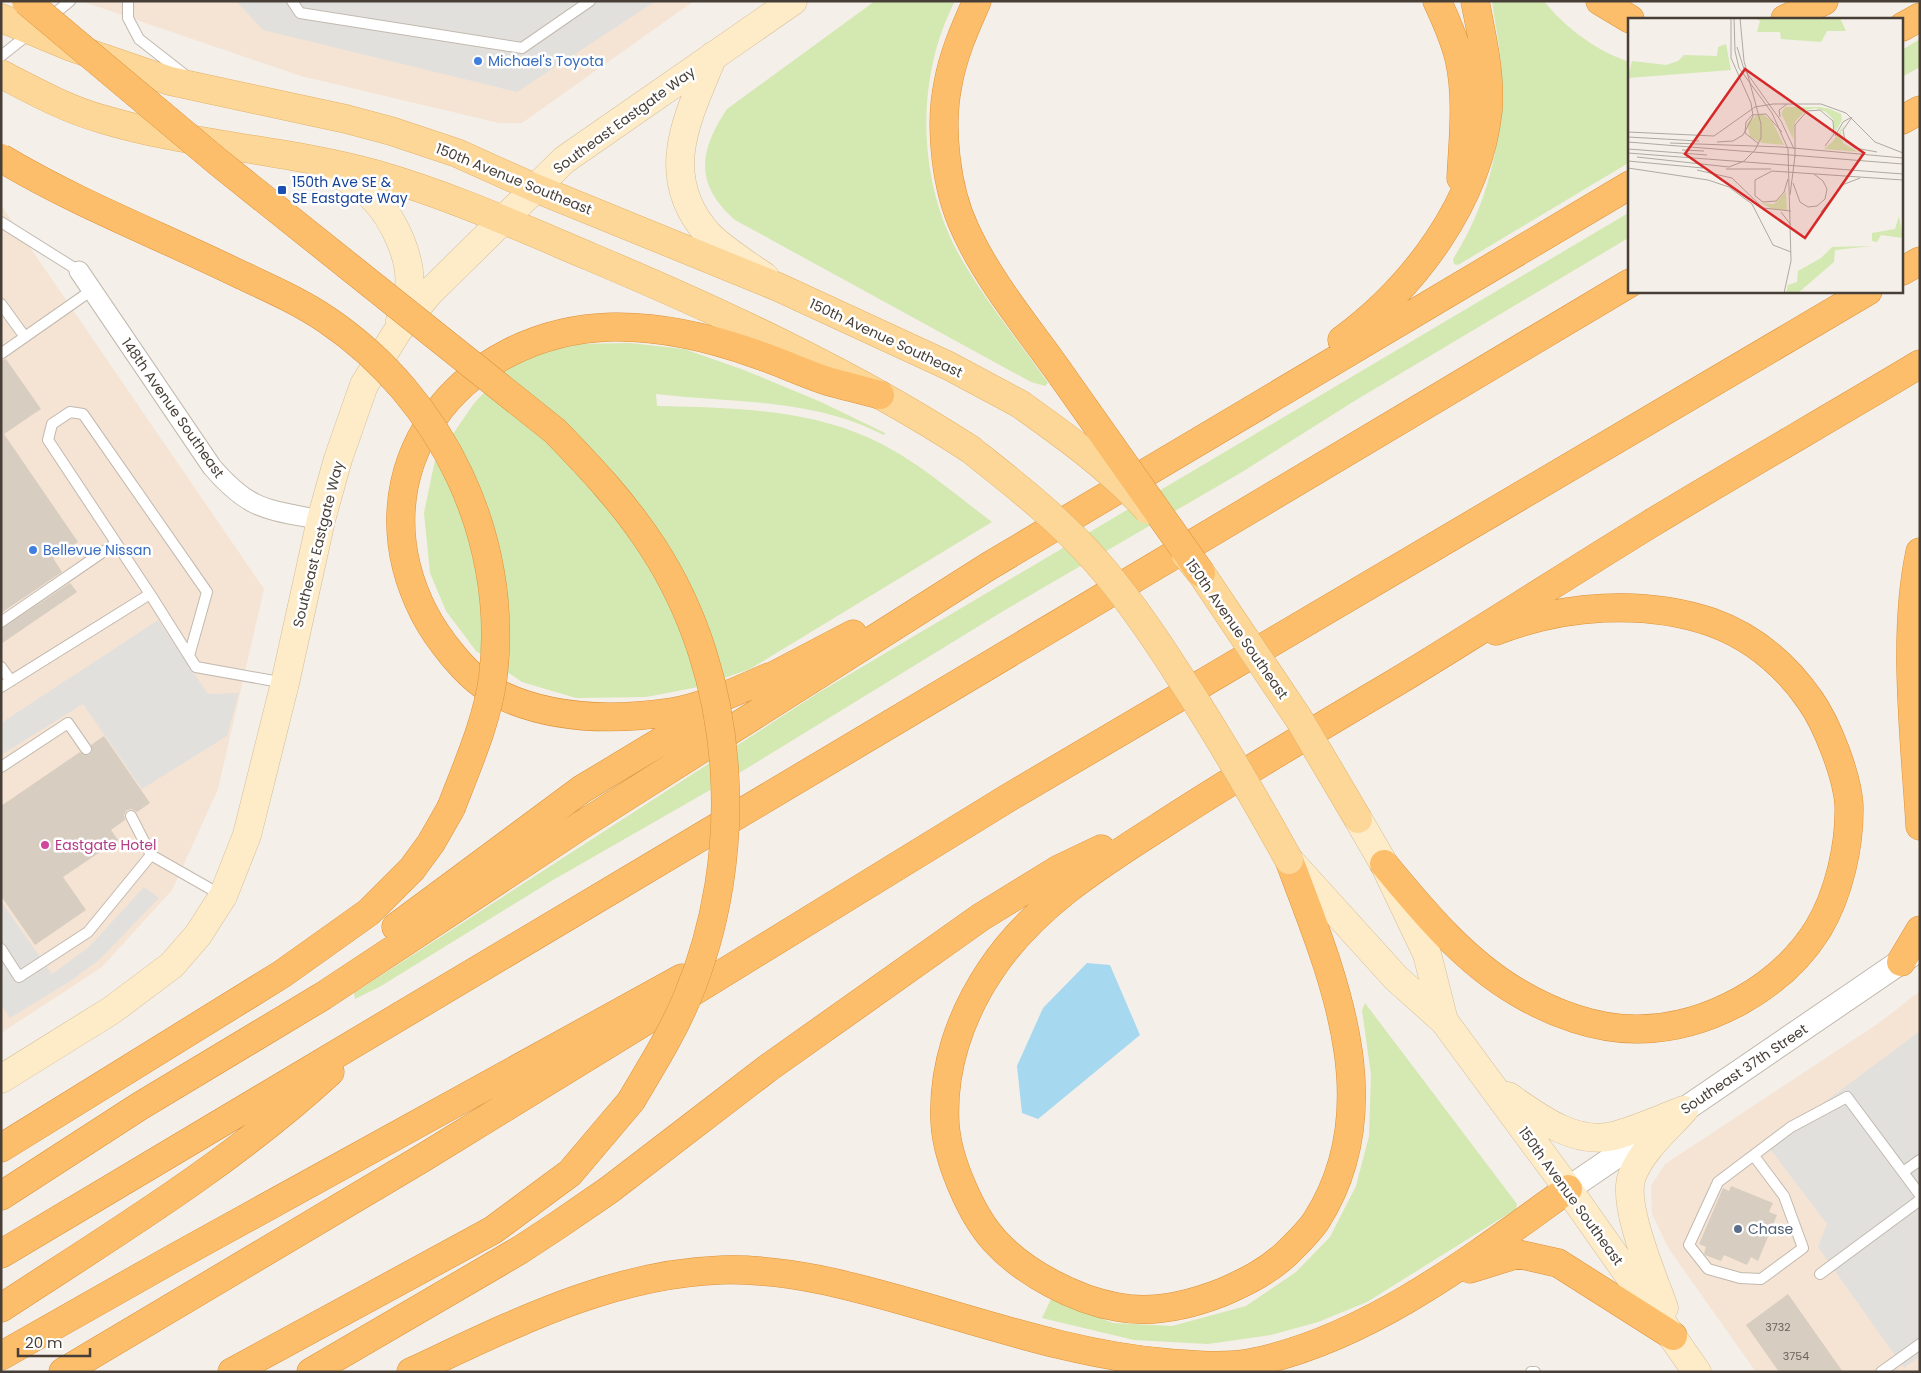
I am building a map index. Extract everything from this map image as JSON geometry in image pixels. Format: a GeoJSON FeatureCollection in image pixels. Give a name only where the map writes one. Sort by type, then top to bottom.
{"type":"FeatureCollection","features":[{"type":"Feature","properties":{"kind":"highway"},"geometry":{"type":"LineString","coordinates":[[26,1],[218,162],[555,431],[595,472],[629,512],[674,584],[706,664],[718,712],[724,756],[724,844],[712,923],[687,999],[665,1044],[631,1101],[570,1173],[493,1230],[232,1372]]}},
{"type":"Feature","properties":{"kind":"highway"},"geometry":{"type":"LineString","coordinates":[[977,1],[961,37],[948,84],[944,136],[952,193],[965,229],[996,282],[1201,573]]}},
{"type":"Feature","properties":{"kind":"highway"},"geometry":{"type":"LineString","coordinates":[[1437,1],[1451,30],[1459,60],[1464,109],[1461,178],[1443,233]]}},
{"type":"Feature","properties":{"kind":"highway"},"geometry":{"type":"LineString","coordinates":[[1242,414],[1352,332],[1411,276],[1443,233],[1466,189],[1481,151],[1488,110],[1486,57],[1475,1]]}},
{"type":"Feature","properties":{"kind":"highway"},"geometry":{"type":"LineString","coordinates":[[1600,1],[1628,18]]}},
{"type":"Feature","properties":{"kind":"highway"},"geometry":{"type":"LineString","coordinates":[[1786,18],[1824,1]]}},
{"type":"Feature","properties":{"kind":"highway"},"geometry":{"type":"LineString","coordinates":[[1904,25],[1920,17]]}},
{"type":"Feature","properties":{"kind":"highway"},"geometry":{"type":"LineString","coordinates":[[1904,119],[1920,110]]}},
{"type":"Feature","properties":{"kind":"highway"},"geometry":{"type":"LineString","coordinates":[[1,158],[144,230],[282,294],[326,320],[379,363],[412,397],[434,428],[444,443],[469,496],[482,536],[491,581],[495,628],[493,678],[480,729],[451,808],[431,843],[412,869],[370,912],[282,974],[1,1148]]}},
{"type":"Feature","properties":{"kind":"highway"},"geometry":{"type":"LineString","coordinates":[[1,1196],[140,1106],[323,996],[580,826],[989,566],[1628,186]]}},
{"type":"Feature","properties":{"kind":"highway"},"geometry":{"type":"LineString","coordinates":[[1904,270],[1920,260]]}},
{"type":"Feature","properties":{"kind":"highway"},"geometry":{"type":"LineString","coordinates":[[1,1254],[1628,284]]}},
{"type":"Feature","properties":{"kind":"highway"},"geometry":{"type":"LineString","coordinates":[[63,1372],[430,1153],[1008,798],[1866,292]]}},
{"type":"Feature","properties":{"kind":"highway"},"geometry":{"type":"LineString","coordinates":[[880,395],[826,380],[753,353],[669,331],[612,327],[567,332],[510,352],[464,382],[437,411],[418,442],[405,480],[400,522],[404,562],[418,599],[435,634],[488,688],[511,700],[540,710],[582,716],[623,717],[675,712],[724,696],[769,677],[989,566]]}},
{"type":"Feature","properties":{"kind":"highway"},"geometry":{"type":"LineString","coordinates":[[1288,860],[1329,965],[1346,1032],[1352,1083],[1346,1158],[1332,1192],[1313,1226],[1280,1260],[1248,1281],[1198,1302],[1151,1309],[1121,1308],[1089,1300],[1067,1291],[1030,1270],[994,1241],[971,1204],[957,1175],[945,1128],[946,1079],[955,1044],[969,1005],[992,966],[1022,931],[1058,896],[1103,862],[1197,801],[1431,661],[1650,524],[1920,364]]}},
{"type":"Feature","properties":{"kind":"highway"},"geometry":{"type":"LineString","coordinates":[[1920,552],[1914,580],[1911,642],[1920,826]]}},
{"type":"Feature","properties":{"kind":"highway"},"geometry":{"type":"LineString","coordinates":[[1384,864],[1436,927],[1515,991],[1561,1013],[1597,1025],[1637,1030],[1677,1026],[1722,1010],[1754,993],[1789,964],[1818,929],[1836,888],[1846,843],[1849,803],[1835,749],[1820,714],[1795,678],[1767,651],[1732,629],[1692,616],[1641,608],[1583,610],[1540,618],[1500,630],[1431,661]]}},
{"type":"Feature","properties":{"kind":"highway"},"geometry":{"type":"LineString","coordinates":[[140,1106],[386,934],[582,789],[769,677]]}},
{"type":"Feature","properties":{"kind":"highway"},"geometry":{"type":"LineString","coordinates":[[1,1356],[183,1253],[1008,798]]}},
{"type":"Feature","properties":{"kind":"highway"},"geometry":{"type":"LineString","coordinates":[[311,1372],[520,1250],[558,1225],[609,1190],[768,1068],[981,917],[1059,869],[1197,801]]}},
{"type":"Feature","properties":{"kind":"highway"},"geometry":{"type":"LineString","coordinates":[[1911,955],[1920,930]]}},
{"type":"Feature","properties":{"kind":"highway"},"geometry":{"type":"LineString","coordinates":[[1,1308],[197,1179],[286,1112],[369,1036]]}},
{"type":"Feature","properties":{"kind":"highway"},"geometry":{"type":"LineString","coordinates":[[411,1372],[503,1330],[583,1297],[636,1280],[677,1273],[723,1270],[772,1272],[832,1282],[1061,1346],[1139,1360],[1198,1365],[1252,1363],[1294,1352],[1343,1333],[1454,1272],[1568,1189]]}},
{"type":"Feature","properties":{"kind":"highway"},"geometry":{"type":"LineString","coordinates":[[1454,1272],[1473,1269],[1518,1254],[1558,1263],[1673,1336]]}},
{"type":"Feature","properties":{"kind":"main road","name":"Southeast Eastgate Way"},"geometry":{"type":"LineString","coordinates":[[1,1079],[112,1010],[172,965],[198,935],[223,896],[247,835],[285,683],[320,520],[338,460],[364,385],[397,332],[428,294],[564,160],[793,1]]}},
{"type":"Feature","properties":{"kind":"main road"},"geometry":{"type":"LineString","coordinates":[[1,18],[31,31]]}},
{"type":"Feature","properties":{"kind":"main road","name":"150th Avenue Southeast"},"geometry":{"type":"LineString","coordinates":[[31,31],[80,50],[170,80],[391,131],[457,154],[535,188],[778,287],[949,366],[1020,404],[1069,438],[1105,468],[1146,508],[1201,573],[1299,719],[1384,864],[1427,954],[1444,1021]]}},
{"type":"Feature","properties":{"kind":"main road"},"geometry":{"type":"LineString","coordinates":[[714,56],[685,125],[679,158],[682,184],[691,208],[708,234],[778,287]]}},
{"type":"Feature","properties":{"kind":"main road","name":"150th Avenue Southeast"},"geometry":{"type":"LineString","coordinates":[[1,74],[57,103],[101,119],[155,132],[296,156],[374,174],[453,199],[723,316],[837,371],[970,450],[1034,500],[1067,531],[1095,560],[1139,613],[1230,754],[1288,860],[1396,978],[1444,1021],[1568,1189],[1697,1372]]}},
{"type":"Feature","properties":{"kind":"main road"},"geometry":{"type":"LineString","coordinates":[[296,156],[349,178],[376,199],[389,215],[408,258],[409,288],[397,332]]}},
{"type":"Feature","properties":{"kind":"main road"},"geometry":{"type":"LineString","coordinates":[[1490,1084],[1541,1120],[1570,1133],[1594,1137],[1612,1136],[1684,1110]]}},
{"type":"Feature","properties":{"kind":"main road"},"geometry":{"type":"LineString","coordinates":[[1673,1336],[1634,1218],[1629,1195],[1631,1177],[1642,1158],[1684,1110]]}},
{"type":"Feature","properties":{"kind":"street","name":"148th Avenue Southeast"},"geometry":{"type":"LineString","coordinates":[[80,270],[212,467],[228,486],[243,499],[258,506],[320,520]]}},
{"type":"Feature","properties":{"kind":"street","name":"Southeast 37th Street"},"geometry":{"type":"LineString","coordinates":[[1568,1189],[1911,955]]}},
{"type":"Feature","properties":{"kind":"lane"},"geometry":{"type":"LineString","coordinates":[[1,56],[70,1]]}},
{"type":"Feature","properties":{"kind":"lane"},"geometry":{"type":"LineString","coordinates":[[128,1],[128,18],[139,39],[199,87]]}},
{"type":"Feature","properties":{"kind":"lane"},"geometry":{"type":"LineString","coordinates":[[292,1],[300,13],[522,48],[590,1]]}},
{"type":"Feature","properties":{"kind":"lane"},"geometry":{"type":"LineString","coordinates":[[1,222],[80,270]]}},
{"type":"Feature","properties":{"kind":"lane"},"geometry":{"type":"LineString","coordinates":[[2,353],[92,290]]}},
{"type":"Feature","properties":{"kind":"lane"},"geometry":{"type":"LineString","coordinates":[[1,304],[24,337]]}},
{"type":"Feature","properties":{"kind":"lane"},"geometry":{"type":"LineString","coordinates":[[189,656],[207,592],[83,414],[70,412],[52,424],[48,440],[196,667],[285,683]]}},
{"type":"Feature","properties":{"kind":"lane"},"geometry":{"type":"LineString","coordinates":[[1,622],[116,543]]}},
{"type":"Feature","properties":{"kind":"lane"},"geometry":{"type":"LineString","coordinates":[[1,688],[150,594]]}},
{"type":"Feature","properties":{"kind":"lane"},"geometry":{"type":"LineString","coordinates":[[1,667],[11,681]]}},
{"type":"Feature","properties":{"kind":"lane"},"geometry":{"type":"LineString","coordinates":[[1,767],[68,723],[86,749]]}},
{"type":"Feature","properties":{"kind":"lane"},"geometry":{"type":"LineString","coordinates":[[131,816],[151,855],[223,896]]}},
{"type":"Feature","properties":{"kind":"lane"},"geometry":{"type":"LineString","coordinates":[[1,949],[19,976],[88,932],[151,855]]}},
{"type":"Feature","properties":{"kind":"lane"},"geometry":{"type":"LineString","coordinates":[[1754,1156],[1784,1196],[1803,1248],[1762,1279],[1740,1278],[1708,1269],[1689,1245],[1718,1182],[1791,1127],[1847,1097],[1920,1195]]}},
{"type":"Feature","properties":{"kind":"lane"},"geometry":{"type":"LineString","coordinates":[[1903,1172],[1920,1160]]}},
{"type":"Feature","properties":{"kind":"lane"},"geometry":{"type":"LineString","coordinates":[[1820,1274],[1920,1200]]}},
{"type":"Feature","properties":{"kind":"lane"},"geometry":{"type":"LineString","coordinates":[[1887,1370],[1920,1344]]}},
{"type":"Feature","properties":{"kind":"shaded area"},"geometry":{"type":"Polygon","coordinates":[[[81,1],[694,1],[522,123],[499,123],[301,76],[81,1]]]}},
{"type":"Feature","properties":{"kind":"shaded area","name":"Michael's Toyota"},"geometry":{"type":"Polygon","coordinates":[[[236,1],[656,1],[517,92],[263,30],[236,1]]]}},
{"type":"Feature","properties":{"kind":"shaded area"},"geometry":{"type":"Polygon","coordinates":[[[1,205],[264,589],[218,789],[172,890],[102,967],[1,1033],[1,205]]]}},
{"type":"Feature","properties":{"kind":"shaded area"},"geometry":{"type":"Polygon","coordinates":[[[158,620],[208,694],[239,693],[227,736],[142,789],[83,704],[1,755],[1,723],[158,620]]]}},
{"type":"Feature","properties":{"kind":"shaded area"},"geometry":{"type":"Polygon","coordinates":[[[144,887],[159,898],[100,959],[72,980],[10,1018],[1,1005],[1,901],[52,974],[89,947],[144,887]]]}},
{"type":"Feature","properties":{"kind":"shaded area"},"geometry":{"type":"Polygon","coordinates":[[[1920,991],[1920,1372],[1756,1372],[1669,1249],[1652,1214],[1651,1186],[1665,1164],[1879,1023],[1920,991]]]}},
{"type":"Feature","properties":{"kind":"shaded area"},"geometry":{"type":"Polygon","coordinates":[[[1920,1031],[1920,1356],[1904,1368],[1818,1247],[1827,1224],[1767,1145],[1920,1031]]]}},
{"type":"Feature","properties":{"kind":"green space"},"geometry":{"type":"Polygon","coordinates":[[[875,1],[955,1],[942,30],[933,61],[928,93],[926,126],[934,191],[944,222],[957,251],[989,302],[1048,383],[1045,386],[1031,382],[735,220],[722,207],[707,180],[705,167],[706,153],[718,124],[727,109],[875,1]]]}},
{"type":"Feature","properties":{"kind":"green space"},"geometry":{"type":"Polygon","coordinates":[[[1492,1],[1544,1],[1561,20],[1582,38],[1606,52],[1628,61],[1628,163],[1458,265],[1454,264],[1453,259],[1476,216],[1491,170],[1496,146],[1501,97],[1499,46],[1492,1]]]}},
{"type":"Feature","properties":{"kind":"green space"},"geometry":{"type":"Polygon","coordinates":[[[1920,39],[1920,67],[1904,76],[1904,49],[1920,39]]]}},
{"type":"Feature","properties":{"kind":"green space"},"geometry":{"type":"Polygon","coordinates":[[[1628,213],[1628,238],[1356,400],[1242,472],[1005,610],[731,778],[553,880],[381,986],[355,999],[354,993],[818,693],[1628,213]]]}},
{"type":"Feature","properties":{"kind":"green space"},"geometry":{"type":"Polygon","coordinates":[[[630,343],[684,349],[744,370],[821,402],[885,433],[884,435],[857,423],[829,414],[772,404],[656,394],[657,406],[764,411],[817,420],[842,427],[900,454],[992,522],[750,669],[698,687],[646,697],[576,698],[522,682],[476,651],[446,611],[430,573],[424,513],[435,460],[475,402],[508,369],[529,354],[580,344],[630,343]]]}},
{"type":"Feature","properties":{"kind":"green space"},"geometry":{"type":"Polygon","coordinates":[[[1365,1003],[1517,1204],[1516,1209],[1367,1302],[1318,1322],[1271,1335],[1208,1344],[1134,1340],[1042,1318],[1051,1299],[1113,1323],[1172,1326],[1246,1306],[1296,1272],[1330,1237],[1356,1186],[1369,1136],[1371,1075],[1362,1010],[1365,1003]]]}},
{"type":"Feature","properties":{"kind":"water"},"geometry":{"type":"Polygon","coordinates":[[[1087,963],[1110,965],[1140,1035],[1038,1119],[1022,1113],[1017,1066],[1043,1008],[1087,963]]]}},
{"type":"Feature","properties":{"kind":"building","name":"Bellevue Nissan"},"geometry":{"type":"Polygon","coordinates":[[[6,359],[41,409],[4,434],[78,542],[53,558],[62,572],[1,613],[1,360],[6,359]]]}},
{"type":"Feature","properties":{"kind":"building"},"geometry":{"type":"Polygon","coordinates":[[[70,583],[77,592],[1,644],[1,629],[70,583]]]}},
{"type":"Feature","properties":{"kind":"building","name":"Eastgate Hotel"},"geometry":{"type":"Polygon","coordinates":[[[104,736],[150,803],[137,812],[132,809],[127,810],[124,815],[125,820],[111,830],[118,840],[63,877],[86,910],[35,945],[1,896],[1,806],[80,752],[84,755],[89,755],[92,751],[91,745],[104,736]]]}},
{"type":"Feature","properties":{"kind":"building","name":"Chase"},"geometry":{"type":"Polygon","coordinates":[[[1731,1186],[1773,1203],[1769,1212],[1777,1215],[1758,1261],[1751,1257],[1747,1265],[1724,1255],[1721,1261],[1705,1255],[1706,1247],[1699,1244],[1723,1188],[1729,1191],[1731,1186]]]}},
{"type":"Feature","properties":{"kind":"building"},"geometry":{"type":"Polygon","coordinates":[[[1788,1294],[1843,1372],[1779,1372],[1746,1325],[1788,1294]]]}},
{"type":"Feature","properties":{"kind":"place","name":"Michael's Toyota"},"geometry":{"type":"Point","coordinates":[478,61]}},
{"type":"Feature","properties":{"kind":"place","name":"150th Ave SE & SE Eastgate Way"},"geometry":{"type":"Point","coordinates":[282,190]}},
{"type":"Feature","properties":{"kind":"place","name":"Bellevue Nissan"},"geometry":{"type":"Point","coordinates":[33,550]}},
{"type":"Feature","properties":{"kind":"place","name":"Eastgate Hotel"},"geometry":{"type":"Point","coordinates":[45,845]}},
{"type":"Feature","properties":{"kind":"place","name":"Chase"},"geometry":{"type":"Point","coordinates":[1738,1229]}}]}
